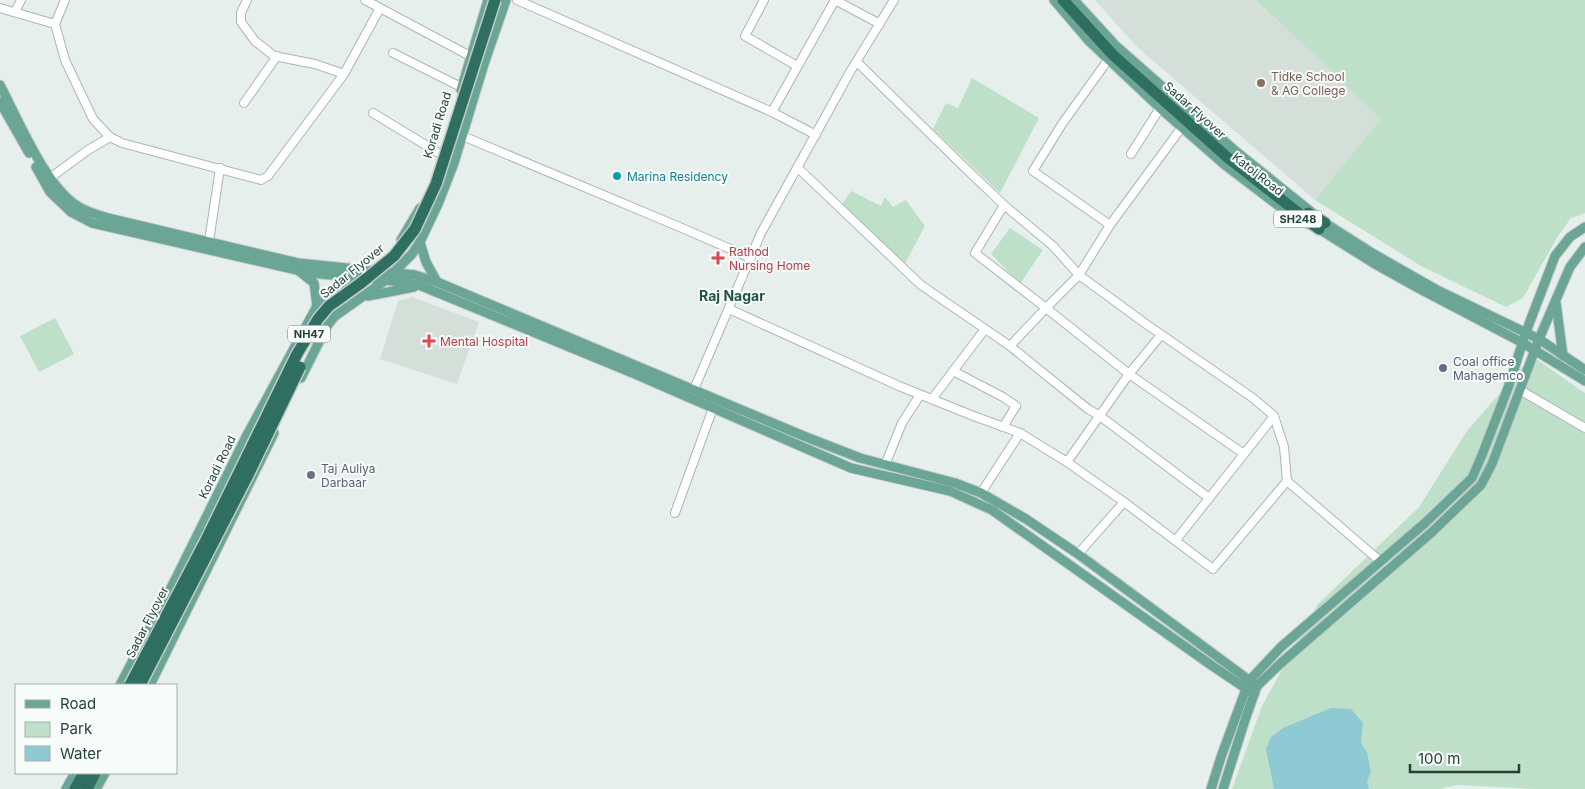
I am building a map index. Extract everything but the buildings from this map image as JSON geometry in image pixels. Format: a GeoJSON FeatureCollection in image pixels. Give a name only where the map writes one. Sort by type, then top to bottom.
{"type":"FeatureCollection","features":[{"type":"Feature","properties":{"kind":"highway","name":"Sadar Flyover"},"geometry":{"type":"LineString","coordinates":[[131,684],[206,540],[297,354],[318,319],[329,306],[394,256],[415,229],[436,184],[495,0]]}},
{"type":"Feature","properties":{"kind":"highway","name":"Sadar Flyover"},"geometry":{"type":"LineString","coordinates":[[141,684],[248,475],[319,328],[331,312],[381,276],[401,256],[419,232],[439,188],[499,0]]}},
{"type":"Feature","properties":{"kind":"highway","name":"Sadar Flyover"},"geometry":{"type":"LineString","coordinates":[[1063,0],[1113,55],[1227,157],[1297,209],[1313,217],[1322,226]]}},
{"type":"Feature","properties":{"kind":"highway","name":"Sadar Flyover"},"geometry":{"type":"LineString","coordinates":[[1068,0],[1116,52],[1143,77],[1229,153],[1297,209]]}},
{"type":"Feature","properties":{"kind":"highway"},"geometry":{"type":"LineString","coordinates":[[76,789],[84,774]]}},
{"type":"Feature","properties":{"kind":"highway"},"geometry":{"type":"LineString","coordinates":[[87,789],[94,774]]}},
{"type":"Feature","properties":{"kind":"main road","name":"Koradi Road"},"geometry":{"type":"LineString","coordinates":[[371,270],[400,244],[426,196],[450,130],[470,56],[488,0]]}},
{"type":"Feature","properties":{"kind":"main road"},"geometry":{"type":"LineString","coordinates":[[394,272],[412,254],[420,242],[438,204],[454,162],[506,0]]}},
{"type":"Feature","properties":{"kind":"main road","name":"Katol Road"},"geometry":{"type":"LineString","coordinates":[[1054,0],[1089,41],[1160,108],[1225,165],[1292,216],[1322,226],[1372,252],[1437,290],[1526,332],[1585,370]]}},
{"type":"Feature","properties":{"kind":"main road","name":"Katol Road"},"geometry":{"type":"LineString","coordinates":[[1074,0],[1116,46],[1322,226],[1398,277],[1523,343],[1585,381]]}},
{"type":"Feature","properties":{"kind":"main road"},"geometry":{"type":"LineString","coordinates":[[0,85],[50,178],[62,194],[79,207],[82,218]]}},
{"type":"Feature","properties":{"kind":"main road"},"geometry":{"type":"LineString","coordinates":[[0,102],[50,192],[71,212],[82,218],[108,218],[297,270],[386,280],[419,286],[692,394],[712,396],[860,458],[955,483],[982,493],[1026,519],[1078,554],[1252,688]]}},
{"type":"Feature","properties":{"kind":"main road"},"geometry":{"type":"LineString","coordinates":[[1212,789],[1221,757],[1252,688],[1281,647],[1446,504],[1472,478],[1508,388],[1526,332],[1555,256],[1570,237],[1585,227]]}},
{"type":"Feature","properties":{"kind":"main road"},"geometry":{"type":"LineString","coordinates":[[420,242],[426,262],[437,282]]}},
{"type":"Feature","properties":{"kind":"main road"},"geometry":{"type":"LineString","coordinates":[[209,246],[298,263],[414,275],[437,282],[692,394],[713,408],[851,468],[950,491],[992,510],[1252,688]]}},
{"type":"Feature","properties":{"kind":"main road"},"geometry":{"type":"LineString","coordinates":[[1223,789],[1246,717],[1252,688],[1432,532],[1481,485],[1495,455],[1555,300],[1570,267],[1585,247]]}},
{"type":"Feature","properties":{"kind":"main road"},"geometry":{"type":"LineString","coordinates":[[297,270],[314,283],[317,306]]}},
{"type":"Feature","properties":{"kind":"main road","name":"NH47"},"geometry":{"type":"LineString","coordinates":[[360,278],[371,270]]}},
{"type":"Feature","properties":{"kind":"main road","name":"NH47"},"geometry":{"type":"LineString","coordinates":[[171,644],[327,326],[335,316],[362,298],[394,272]]}},
{"type":"Feature","properties":{"kind":"main road","name":"Koradi Road"},"geometry":{"type":"LineString","coordinates":[[121,684],[176,580],[246,437],[317,306],[360,278]]}},
{"type":"Feature","properties":{"kind":"main road"},"geometry":{"type":"LineString","coordinates":[[362,298],[419,286]]}},
{"type":"Feature","properties":{"kind":"main road"},"geometry":{"type":"LineString","coordinates":[[1555,300],[1564,356]]}},
{"type":"Feature","properties":{"kind":"main road"},"geometry":{"type":"LineString","coordinates":[[148,632],[171,644],[151,684]]}},
{"type":"Feature","properties":{"kind":"main road"},"geometry":{"type":"LineString","coordinates":[[66,789],[74,774]]}},
{"type":"Feature","properties":{"kind":"main road"},"geometry":{"type":"LineString","coordinates":[[96,789],[104,774]]}},
{"type":"Feature","properties":{"kind":"street"},"geometry":{"type":"LineString","coordinates":[[15,12],[21,0]]}},
{"type":"Feature","properties":{"kind":"street"},"geometry":{"type":"LineString","coordinates":[[65,0],[55,24],[65,60],[93,119],[110,137],[122,143],[261,180],[268,176],[344,74],[380,8]]}},
{"type":"Feature","properties":{"kind":"street"},"geometry":{"type":"LineString","coordinates":[[247,0],[241,13],[241,22],[255,41],[274,56],[315,64],[344,74]]}},
{"type":"Feature","properties":{"kind":"street"},"geometry":{"type":"LineString","coordinates":[[365,0],[470,56]]}},
{"type":"Feature","properties":{"kind":"street"},"geometry":{"type":"LineString","coordinates":[[517,0],[772,112],[816,135]]}},
{"type":"Feature","properties":{"kind":"street"},"geometry":{"type":"LineString","coordinates":[[764,0],[745,36],[797,66]]}},
{"type":"Feature","properties":{"kind":"street"},"geometry":{"type":"LineString","coordinates":[[772,112],[835,0],[880,24]]}},
{"type":"Feature","properties":{"kind":"street"},"geometry":{"type":"LineString","coordinates":[[692,394],[762,233],[857,62],[894,0]]}},
{"type":"Feature","properties":{"kind":"street"},"geometry":{"type":"LineString","coordinates":[[0,8],[55,24]]}},
{"type":"Feature","properties":{"kind":"street"},"geometry":{"type":"LineString","coordinates":[[393,53],[461,87]]}},
{"type":"Feature","properties":{"kind":"street"},"geometry":{"type":"LineString","coordinates":[[244,103],[277,56]]}},
{"type":"Feature","properties":{"kind":"street"},"geometry":{"type":"LineString","coordinates":[[1108,60],[1062,124],[1033,171],[1110,226]]}},
{"type":"Feature","properties":{"kind":"street"},"geometry":{"type":"LineString","coordinates":[[857,62],[1004,205],[1053,246],[1079,275],[1253,398],[1274,416],[1284,447],[1287,480],[1380,561]]}},
{"type":"Feature","properties":{"kind":"street"},"geometry":{"type":"LineString","coordinates":[[1131,154],[1160,108]]}},
{"type":"Feature","properties":{"kind":"street"},"geometry":{"type":"LineString","coordinates":[[373,113],[442,155]]}},
{"type":"Feature","properties":{"kind":"street"},"geometry":{"type":"LineString","coordinates":[[1010,346],[1079,275],[1110,226],[1182,127]]}},
{"type":"Feature","properties":{"kind":"street"},"geometry":{"type":"LineString","coordinates":[[450,130],[751,258]]}},
{"type":"Feature","properties":{"kind":"street"},"geometry":{"type":"LineString","coordinates":[[50,178],[88,150],[110,137]]}},
{"type":"Feature","properties":{"kind":"street"},"geometry":{"type":"LineString","coordinates":[[209,246],[220,168]]}},
{"type":"Feature","properties":{"kind":"street"},"geometry":{"type":"LineString","coordinates":[[798,168],[921,285],[1010,346],[1088,410],[1100,416],[1210,498]]}},
{"type":"Feature","properties":{"kind":"street"},"geometry":{"type":"LineString","coordinates":[[1004,205],[976,253],[1129,374],[1244,454]]}},
{"type":"Feature","properties":{"kind":"street"},"geometry":{"type":"LineString","coordinates":[[729,309],[920,395],[1020,432],[1124,502],[1213,569],[1287,480]]}},
{"type":"Feature","properties":{"kind":"street"},"geometry":{"type":"LineString","coordinates":[[932,398],[986,329]]}},
{"type":"Feature","properties":{"kind":"street"},"geometry":{"type":"LineString","coordinates":[[1067,462],[1129,374],[1162,335]]}},
{"type":"Feature","properties":{"kind":"street"},"geometry":{"type":"LineString","coordinates":[[953,371],[1003,397],[1016,406],[1003,427]]}},
{"type":"Feature","properties":{"kind":"street"},"geometry":{"type":"LineString","coordinates":[[1520,390],[1585,428]]}},
{"type":"Feature","properties":{"kind":"street"},"geometry":{"type":"LineString","coordinates":[[885,465],[902,423],[920,395]]}},
{"type":"Feature","properties":{"kind":"street"},"geometry":{"type":"LineString","coordinates":[[675,513],[713,408]]}},
{"type":"Feature","properties":{"kind":"street"},"geometry":{"type":"LineString","coordinates":[[1176,540],[1274,416]]}},
{"type":"Feature","properties":{"kind":"street"},"geometry":{"type":"LineString","coordinates":[[982,493],[1020,432]]}},
{"type":"Feature","properties":{"kind":"street"},"geometry":{"type":"LineString","coordinates":[[1078,554],[1124,502]]}},
{"type":"Feature","properties":{"kind":"shaded area","name":"Tidke School & AG College"},"geometry":{"type":"Polygon","coordinates":[[[1095,0],[1256,0],[1382,119],[1315,200],[1136,46],[1095,0]]]}},
{"type":"Feature","properties":{"kind":"shaded area","name":"Mental Hospital"},"geometry":{"type":"Polygon","coordinates":[[[412,297],[479,322],[457,384],[380,359],[398,301],[412,297]]]}},
{"type":"Feature","properties":{"kind":"green space"},"geometry":{"type":"Polygon","coordinates":[[[1256,0],[1585,0],[1585,213],[1571,218],[1558,236],[1523,298],[1506,307],[1421,266],[1315,200],[1381,119],[1256,0]]]}},
{"type":"Feature","properties":{"kind":"green space"},"geometry":{"type":"Polygon","coordinates":[[[972,78],[1039,118],[1000,193],[933,129],[946,103],[958,108],[972,78]]]}},
{"type":"Feature","properties":{"kind":"green space"},"geometry":{"type":"Polygon","coordinates":[[[851,191],[881,206],[885,197],[893,207],[906,200],[925,226],[904,265],[841,206],[851,191]]]}},
{"type":"Feature","properties":{"kind":"green space"},"geometry":{"type":"Polygon","coordinates":[[[1010,228],[1043,250],[1020,284],[991,254],[1010,228]]]}},
{"type":"Feature","properties":{"kind":"green space"},"geometry":{"type":"Polygon","coordinates":[[[55,318],[74,354],[39,372],[20,336],[55,318]]]}},
{"type":"Feature","properties":{"kind":"green space"},"geometry":{"type":"Polygon","coordinates":[[[1532,356],[1585,393],[1585,789],[1535,789],[1457,785],[1440,789],[1232,789],[1262,706],[1318,604],[1419,507],[1467,431],[1532,356]]]}},
{"type":"Feature","properties":{"kind":"water"},"geometry":{"type":"Polygon","coordinates":[[[1331,708],[1351,709],[1363,723],[1361,743],[1367,752],[1371,772],[1367,781],[1369,789],[1274,789],[1266,749],[1271,737],[1283,728],[1331,708]]]}},
{"type":"Feature","properties":{"kind":"place","name":"Tidke School & AG College"},"geometry":{"type":"Point","coordinates":[1261,83]}},
{"type":"Feature","properties":{"kind":"place","name":"Marina Residency"},"geometry":{"type":"Point","coordinates":[617,176]}},
{"type":"Feature","properties":{"kind":"place","name":"Rathod Nursing Home"},"geometry":{"type":"Point","coordinates":[718,258]}},
{"type":"Feature","properties":{"kind":"place","name":"Mental Hospital"},"geometry":{"type":"Point","coordinates":[429,341]}},
{"type":"Feature","properties":{"kind":"place","name":"Coal office Mahagemco"},"geometry":{"type":"Point","coordinates":[1443,368]}},
{"type":"Feature","properties":{"kind":"place","name":"Taj Auliya Darbaar"},"geometry":{"type":"Point","coordinates":[311,475]}},
{"type":"Feature","properties":{"kind":"district","name":"Raj Nagar"},"geometry":{"type":"Point","coordinates":[732,295]}}]}
